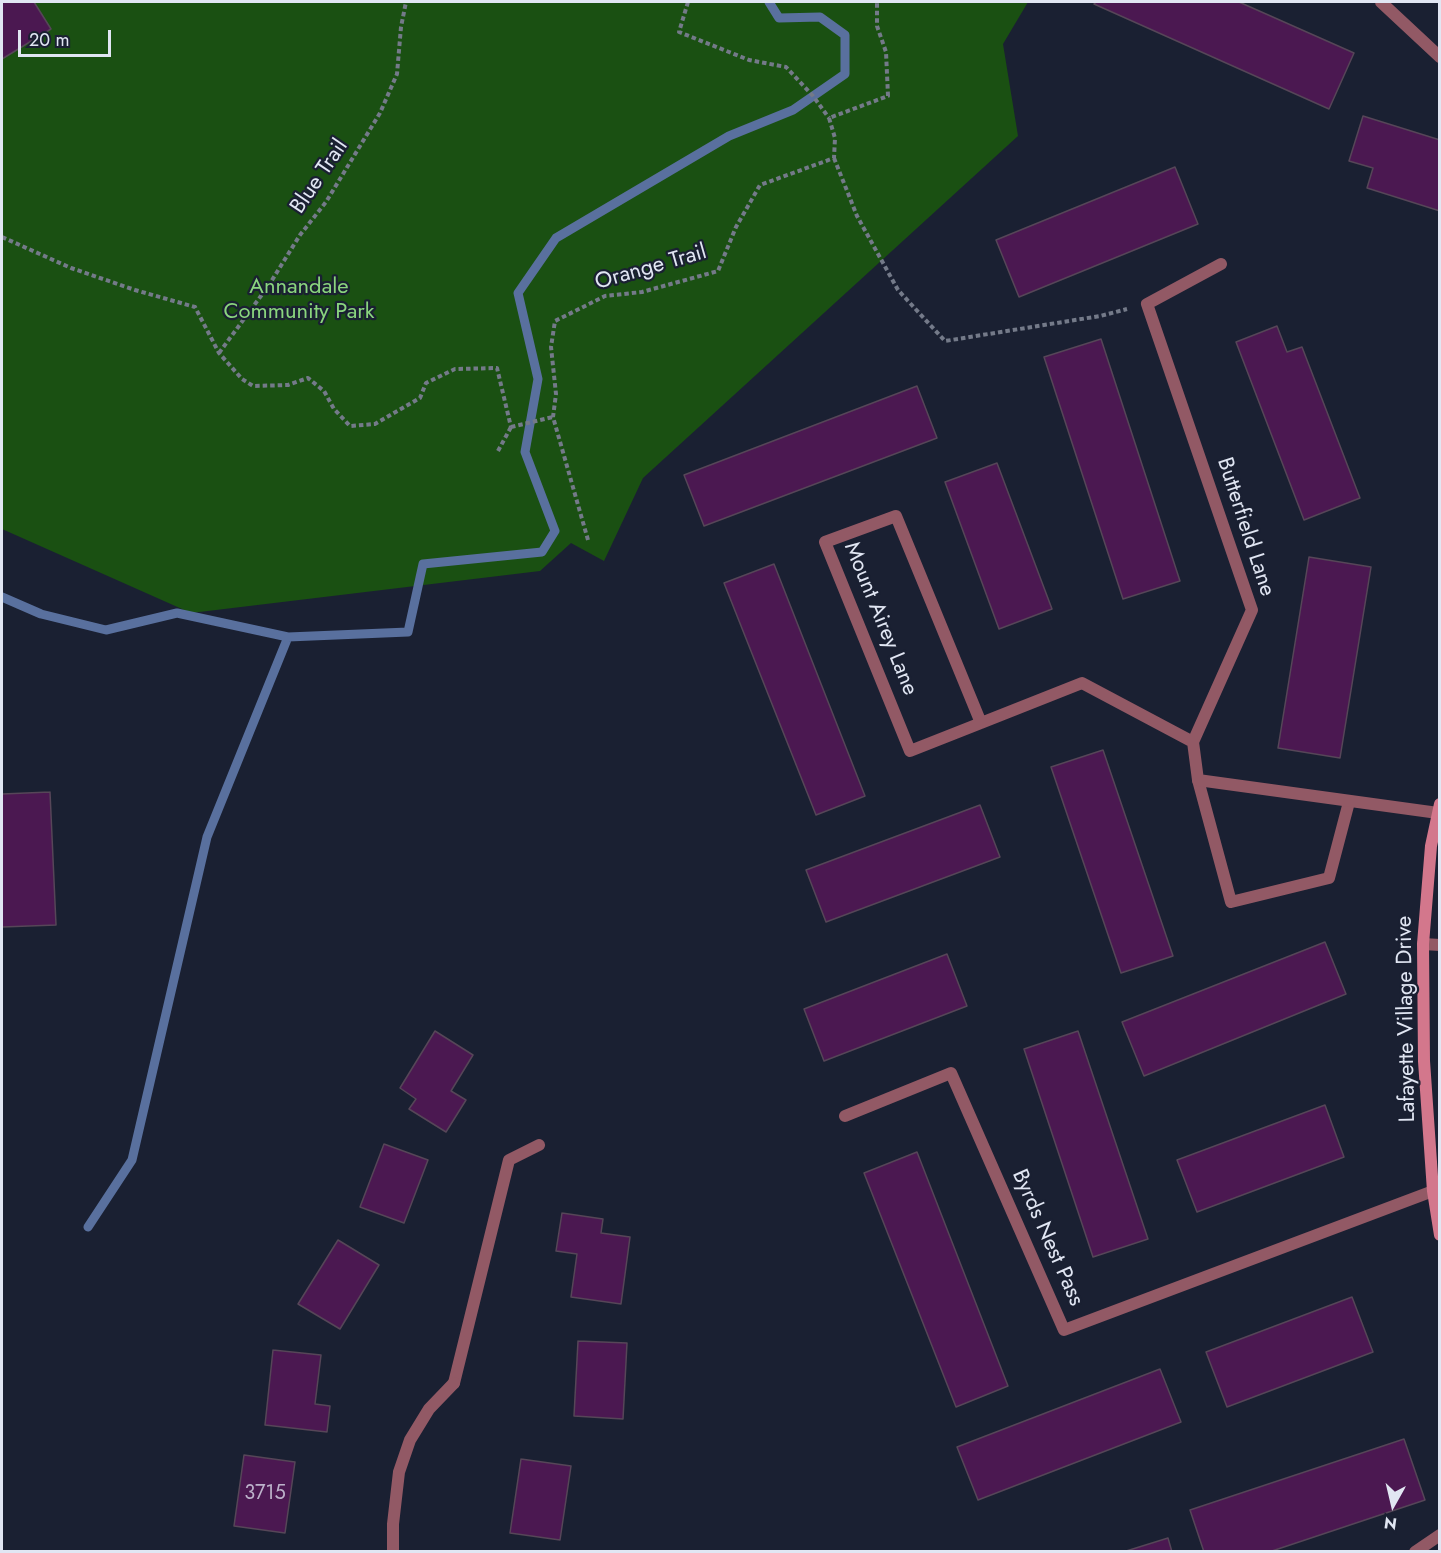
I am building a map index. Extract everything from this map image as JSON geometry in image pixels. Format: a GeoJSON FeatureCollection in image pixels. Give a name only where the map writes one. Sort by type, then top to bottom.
{"type":"FeatureCollection","features":[{"type":"Feature","properties":{"kind":"street"},"geometry":{"type":"LineString","coordinates":[[1381,2],[1440,57]]}},
{"type":"Feature","properties":{"kind":"street"},"geometry":{"type":"LineString","coordinates":[[1147,304],[1221,264]]}},
{"type":"Feature","properties":{"kind":"street","name":"Butterfield Lane"},"geometry":{"type":"LineString","coordinates":[[1147,304],[1252,610],[1193,742]]}},
{"type":"Feature","properties":{"kind":"street","name":"Mount Airey Lane"},"geometry":{"type":"LineString","coordinates":[[981,723],[896,516],[825,542],[910,751],[981,723],[1082,683],[1193,742]]}},
{"type":"Feature","properties":{"kind":"street"},"geometry":{"type":"LineString","coordinates":[[1193,742],[1198,780],[1231,903],[1329,878],[1349,802]]}},
{"type":"Feature","properties":{"kind":"street"},"geometry":{"type":"LineString","coordinates":[[1198,780],[1349,802],[1439,808]]}},
{"type":"Feature","properties":{"kind":"street","name":"Lafayette Village Drive"},"geometry":{"type":"LineString","coordinates":[[1439,808],[1431,846],[1423,944],[1424,1061],[1433,1191],[1440,1235]]}},
{"type":"Feature","properties":{"kind":"street"},"geometry":{"type":"LineString","coordinates":[[1423,944],[1440,945]]}},
{"type":"Feature","properties":{"kind":"street","name":"Byrds Nest Pass"},"geometry":{"type":"LineString","coordinates":[[845,1116],[951,1073],[1064,1330],[1433,1191]]}},
{"type":"Feature","properties":{"kind":"street"},"geometry":{"type":"LineString","coordinates":[[393,1551],[393,1524],[399,1472],[410,1440],[429,1409],[454,1383],[509,1160],[539,1145]]}},
{"type":"Feature","properties":{"kind":"street"},"geometry":{"type":"LineString","coordinates":[[1415,1551],[1440,1535]]}},
{"type":"Feature","properties":{"kind":"path","name":"Blue Trail"},"geometry":{"type":"LineString","coordinates":[[219,353],[269,285],[300,235],[326,202],[380,113],[397,74],[401,27],[406,2]]}},
{"type":"Feature","properties":{"kind":"path"},"geometry":{"type":"LineString","coordinates":[[688,2],[680,33],[749,60],[786,67],[813,96],[829,118],[835,138],[834,158],[857,216],[898,291],[945,340],[1100,316],[1147,304]]}},
{"type":"Feature","properties":{"kind":"path"},"geometry":{"type":"LineString","coordinates":[[829,118],[888,96],[886,52],[877,26],[877,2]]}},
{"type":"Feature","properties":{"kind":"path","name":"Orange Trail"},"geometry":{"type":"LineString","coordinates":[[588,540],[553,417],[556,393],[551,347],[555,321],[605,296],[642,292],[718,271],[736,227],[760,185],[834,158]]}},
{"type":"Feature","properties":{"kind":"path"},"geometry":{"type":"LineString","coordinates":[[2,237],[71,268],[195,307],[219,353],[242,380],[253,386],[288,385],[308,378],[324,392],[334,409],[350,426],[375,424],[420,398],[426,383],[455,369],[497,368],[511,427],[498,451]]}},
{"type":"Feature","properties":{"kind":"path"},"geometry":{"type":"LineString","coordinates":[[511,427],[553,417]]}},
{"type":"Feature","properties":{"kind":"green space","name":"Annandale Community Park"},"geometry":{"type":"Polygon","coordinates":[[[2,2],[1028,2],[1003,44],[1018,136],[643,478],[604,561],[571,543],[540,571],[191,613],[2,529],[2,2]]]}},
{"type":"Feature","properties":{"kind":"building"},"geometry":{"type":"Polygon","coordinates":[[[2,2],[34,2],[51,29],[2,59],[2,2]]]}},
{"type":"Feature","properties":{"kind":"building"},"geometry":{"type":"Polygon","coordinates":[[[1096,2],[1239,2],[1354,53],[1329,109],[1094,4],[1096,2]]]}},
{"type":"Feature","properties":{"kind":"building"},"geometry":{"type":"Polygon","coordinates":[[[1363,116],[1440,140],[1440,211],[1367,188],[1373,168],[1349,161],[1363,116]]]}},
{"type":"Feature","properties":{"kind":"building"},"geometry":{"type":"Polygon","coordinates":[[[1175,167],[1198,224],[1019,297],[996,240],[1175,167]]]}},
{"type":"Feature","properties":{"kind":"building"},"geometry":{"type":"Polygon","coordinates":[[[1277,326],[1287,352],[1302,347],[1360,498],[1304,520],[1236,342],[1277,326]]]}},
{"type":"Feature","properties":{"kind":"building"},"geometry":{"type":"Polygon","coordinates":[[[1101,339],[1180,581],[1123,599],[1044,357],[1101,339]]]}},
{"type":"Feature","properties":{"kind":"building"},"geometry":{"type":"Polygon","coordinates":[[[917,386],[937,438],[704,526],[684,475],[917,386]]]}},
{"type":"Feature","properties":{"kind":"building"},"geometry":{"type":"Polygon","coordinates":[[[997,463],[1052,609],[999,629],[945,482],[997,463]]]}},
{"type":"Feature","properties":{"kind":"building"},"geometry":{"type":"Polygon","coordinates":[[[1309,557],[1371,567],[1340,758],[1278,748],[1309,557]]]}},
{"type":"Feature","properties":{"kind":"building"},"geometry":{"type":"Polygon","coordinates":[[[774,564],[865,796],[816,815],[724,583],[774,564]]]}},
{"type":"Feature","properties":{"kind":"building"},"geometry":{"type":"Polygon","coordinates":[[[1103,750],[1173,956],[1121,973],[1051,767],[1103,750]]]}},
{"type":"Feature","properties":{"kind":"building"},"geometry":{"type":"Polygon","coordinates":[[[50,792],[56,925],[2,927],[2,794],[50,792]]]}},
{"type":"Feature","properties":{"kind":"building"},"geometry":{"type":"Polygon","coordinates":[[[980,805],[1000,857],[826,922],[806,870],[980,805]]]}},
{"type":"Feature","properties":{"kind":"building"},"geometry":{"type":"Polygon","coordinates":[[[1325,942],[1346,994],[1144,1076],[1122,1022],[1325,942]]]}},
{"type":"Feature","properties":{"kind":"building"},"geometry":{"type":"Polygon","coordinates":[[[947,954],[967,1006],[824,1061],[804,1009],[947,954]]]}},
{"type":"Feature","properties":{"kind":"building"},"geometry":{"type":"Polygon","coordinates":[[[435,1031],[473,1055],[451,1091],[466,1100],[446,1132],[409,1109],[416,1099],[400,1088],[435,1031]]]}},
{"type":"Feature","properties":{"kind":"building"},"geometry":{"type":"Polygon","coordinates":[[[1078,1031],[1148,1239],[1093,1257],[1024,1049],[1078,1031]]]}},
{"type":"Feature","properties":{"kind":"building"},"geometry":{"type":"Polygon","coordinates":[[[1325,1105],[1344,1157],[1197,1212],[1177,1160],[1325,1105]]]}},
{"type":"Feature","properties":{"kind":"building"},"geometry":{"type":"Polygon","coordinates":[[[384,1144],[428,1160],[404,1223],[360,1207],[384,1144]]]}},
{"type":"Feature","properties":{"kind":"building"},"geometry":{"type":"Polygon","coordinates":[[[917,1152],[1008,1386],[956,1407],[864,1173],[917,1152]]]}},
{"type":"Feature","properties":{"kind":"building"},"geometry":{"type":"Polygon","coordinates":[[[562,1213],[603,1219],[601,1233],[630,1237],[621,1304],[571,1297],[577,1254],[556,1251],[562,1213]]]}},
{"type":"Feature","properties":{"kind":"building"},"geometry":{"type":"Polygon","coordinates":[[[338,1240],[379,1265],[340,1329],[298,1304],[338,1240]]]}},
{"type":"Feature","properties":{"kind":"building"},"geometry":{"type":"Polygon","coordinates":[[[1352,1297],[1373,1352],[1227,1407],[1206,1352],[1352,1297]]]}},
{"type":"Feature","properties":{"kind":"building"},"geometry":{"type":"Polygon","coordinates":[[[578,1341],[627,1343],[623,1419],[574,1416],[578,1341]]]}},
{"type":"Feature","properties":{"kind":"building"},"geometry":{"type":"Polygon","coordinates":[[[273,1350],[321,1355],[315,1404],[330,1406],[327,1432],[265,1425],[273,1350]]]}},
{"type":"Feature","properties":{"kind":"building"},"geometry":{"type":"Polygon","coordinates":[[[1160,1369],[1181,1422],[978,1500],[957,1447],[1160,1369]]]}},
{"type":"Feature","properties":{"kind":"building"},"geometry":{"type":"Polygon","coordinates":[[[1404,1439],[1425,1500],[1269,1552],[1204,1552],[1190,1510],[1404,1439]]]}},
{"type":"Feature","properties":{"kind":"building"},"geometry":{"type":"Polygon","coordinates":[[[244,1455],[295,1462],[285,1533],[234,1526],[244,1455]]]}},
{"type":"Feature","properties":{"kind":"building"},"geometry":{"type":"Polygon","coordinates":[[[521,1459],[571,1466],[560,1540],[510,1533],[521,1459]]]}},
{"type":"Feature","properties":{"kind":"building"},"geometry":{"type":"Polygon","coordinates":[[[1168,1538],[1172,1552],[1123,1552],[1168,1538]]]}},
{"type":"Feature","properties":{"kind":"waterway"},"geometry":{"type":"LineString","coordinates":[[88,1227],[132,1160],[207,837],[288,637],[408,632],[423,564],[542,552],[555,531],[525,452],[538,379],[518,293],[556,238],[729,136],[793,110],[845,74],[845,35],[820,17],[779,18],[769,2]]}},
{"type":"Feature","properties":{"kind":"waterway"},"geometry":{"type":"LineString","coordinates":[[2,597],[41,614],[106,630],[177,613],[288,637]]}}]}
